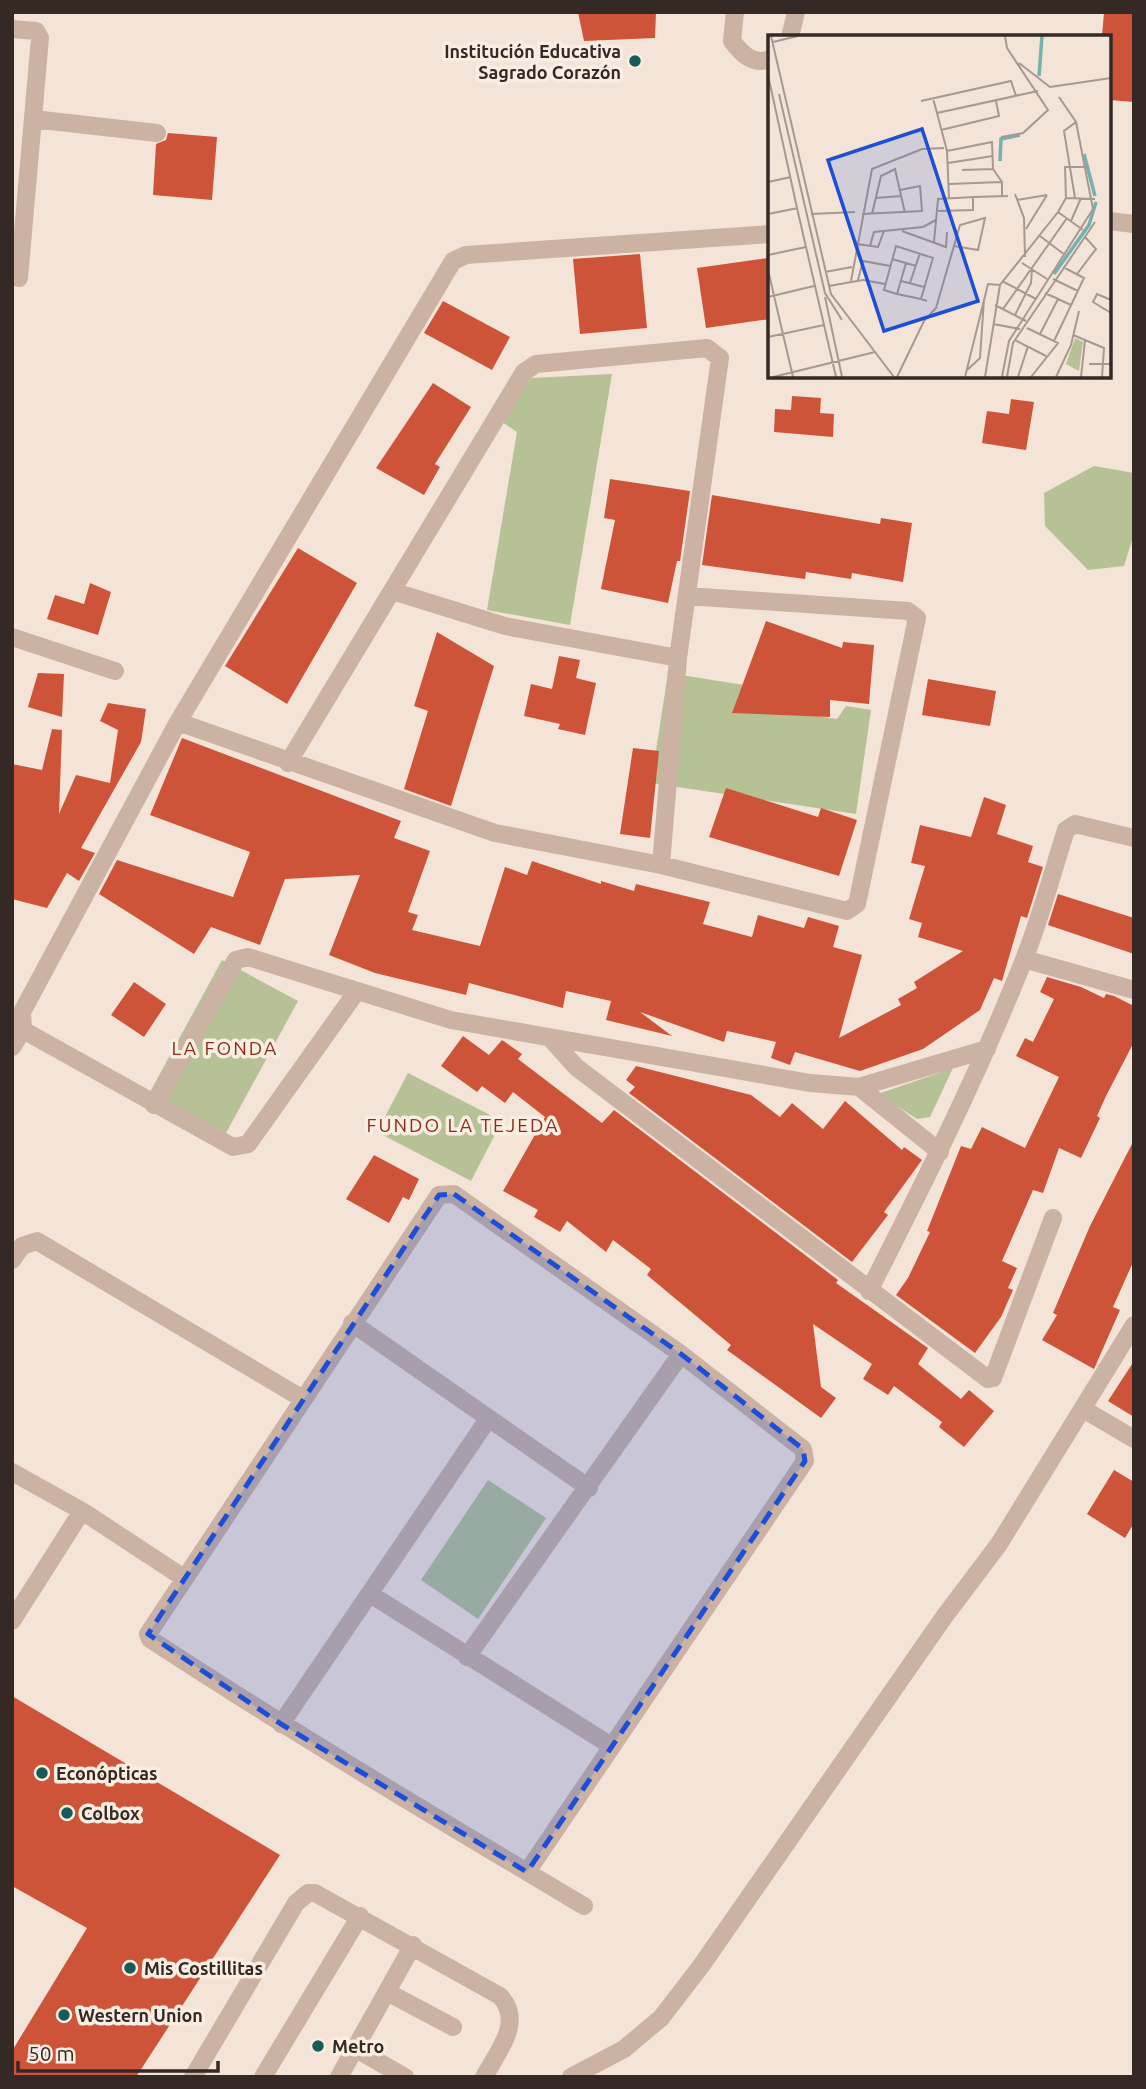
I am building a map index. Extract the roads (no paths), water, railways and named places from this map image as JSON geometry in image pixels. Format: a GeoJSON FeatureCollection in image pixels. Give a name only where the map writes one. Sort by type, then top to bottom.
{"type":"FeatureCollection","features":[{"type":"Feature","properties":{"kind":"street"},"geometry":{"type":"LineString","coordinates":[[735,12],[732,41],[744,57],[764,62],[768,60]]}},
{"type":"Feature","properties":{"kind":"street"},"geometry":{"type":"LineString","coordinates":[[790,35],[796,12]]}},
{"type":"Feature","properties":{"kind":"street"},"geometry":{"type":"LineString","coordinates":[[12,29],[36,31],[40,38],[19,278]]}},
{"type":"Feature","properties":{"kind":"street"},"geometry":{"type":"LineString","coordinates":[[33,119],[157,133]]}},
{"type":"Feature","properties":{"kind":"street"},"geometry":{"type":"LineString","coordinates":[[1111,221],[1134,224]]}},
{"type":"Feature","properties":{"kind":"street"},"geometry":{"type":"LineString","coordinates":[[12,1047],[23,1030],[22,1012],[178,722],[453,261],[466,255],[768,234]]}},
{"type":"Feature","properties":{"kind":"street"},"geometry":{"type":"LineString","coordinates":[[288,763],[529,368],[536,364],[707,348],[720,358],[678,658],[661,865]]}},
{"type":"Feature","properties":{"kind":"street"},"geometry":{"type":"LineString","coordinates":[[392,591],[505,626],[678,658]]}},
{"type":"Feature","properties":{"kind":"street"},"geometry":{"type":"LineString","coordinates":[[178,722],[288,763],[495,833],[661,865],[847,911],[857,904],[917,618],[908,611],[687,596]]}},
{"type":"Feature","properties":{"kind":"street"},"geometry":{"type":"LineString","coordinates":[[12,637],[115,671]]}},
{"type":"Feature","properties":{"kind":"street"},"geometry":{"type":"LineString","coordinates":[[869,1291],[940,1152],[987,1049],[1024,959],[1066,830],[1075,824],[1134,838]]}},
{"type":"Feature","properties":{"kind":"street"},"geometry":{"type":"LineString","coordinates":[[153,1105],[236,960],[248,957],[432,1016],[810,1083],[859,1087],[987,1049]]}},
{"type":"Feature","properties":{"kind":"street"},"geometry":{"type":"LineString","coordinates":[[1024,959],[1134,990]]}},
{"type":"Feature","properties":{"kind":"street"},"geometry":{"type":"LineString","coordinates":[[23,1030],[153,1105],[233,1147],[248,1144],[356,991]]}},
{"type":"Feature","properties":{"kind":"street"},"geometry":{"type":"LineString","coordinates":[[551,1039],[576,1067],[869,1291],[991,1380],[1053,1218]]}},
{"type":"Feature","properties":{"kind":"street"},"geometry":{"type":"LineString","coordinates":[[859,1087],[940,1152]]}},
{"type":"Feature","properties":{"kind":"street"},"geometry":{"type":"LineString","coordinates":[[527,1872],[610,1745],[804,1461],[803,1449],[681,1354],[454,1194],[447,1193],[439,1195],[352,1323],[150,1628],[150,1639],[281,1724],[527,1872],[584,1906]]}},
{"type":"Feature","properties":{"kind":"street"},"geometry":{"type":"LineString","coordinates":[[12,1260],[22,1246],[37,1241],[303,1399]]}},
{"type":"Feature","properties":{"kind":"street"},"geometry":{"type":"LineString","coordinates":[[352,1323],[589,1488]]}},
{"type":"Feature","properties":{"kind":"street"},"geometry":{"type":"LineString","coordinates":[[570,2077],[624,2049],[662,2018],[701,1966],[944,1617],[999,1544],[1134,1325]]}},
{"type":"Feature","properties":{"kind":"street"},"geometry":{"type":"LineString","coordinates":[[467,1657],[589,1488],[681,1354]]}},
{"type":"Feature","properties":{"kind":"street"},"geometry":{"type":"LineString","coordinates":[[1083,1409],[1134,1439]]}},
{"type":"Feature","properties":{"kind":"street"},"geometry":{"type":"LineString","coordinates":[[281,1724],[488,1419]]}},
{"type":"Feature","properties":{"kind":"street"},"geometry":{"type":"LineString","coordinates":[[12,1472],[82,1511],[184,1578]]}},
{"type":"Feature","properties":{"kind":"street"},"geometry":{"type":"LineString","coordinates":[[12,1621],[82,1511]]}},
{"type":"Feature","properties":{"kind":"street"},"geometry":{"type":"LineString","coordinates":[[370,1594],[610,1745]]}},
{"type":"Feature","properties":{"kind":"street"},"geometry":{"type":"LineString","coordinates":[[192,2077],[301,1898],[315,1893],[413,1945],[500,1996],[511,2010],[509,2031],[484,2077]]}},
{"type":"Feature","properties":{"kind":"street"},"geometry":{"type":"LineString","coordinates":[[263,2077],[360,1916]]}},
{"type":"Feature","properties":{"kind":"street"},"geometry":{"type":"LineString","coordinates":[[339,2077],[413,1945]]}},
{"type":"Feature","properties":{"kind":"street"},"geometry":{"type":"LineString","coordinates":[[387,1992],[453,2027]]}},
{"type":"Feature","properties":{"kind":"street"},"geometry":{"type":"LineString","coordinates":[[356,2049],[405,2077]]}},
{"type":"Feature","properties":{"kind":"place","name":"Institución Educativa Sagrado Corazón"},"geometry":{"type":"Point","coordinates":[635,61]}},
{"type":"Feature","properties":{"kind":"place","name":"Econópticas"},"geometry":{"type":"Point","coordinates":[42,1773]}},
{"type":"Feature","properties":{"kind":"place","name":"Colbox"},"geometry":{"type":"Point","coordinates":[67,1813]}},
{"type":"Feature","properties":{"kind":"place","name":"Mis Costillitas"},"geometry":{"type":"Point","coordinates":[130,1968]}},
{"type":"Feature","properties":{"kind":"place","name":"Western Union"},"geometry":{"type":"Point","coordinates":[64,2015]}},
{"type":"Feature","properties":{"kind":"place","name":"Metro"},"geometry":{"type":"Point","coordinates":[318,2046]}},
{"type":"Feature","properties":{"kind":"district","name":"LA FONDA"},"geometry":{"type":"Point","coordinates":[225,1048]}},
{"type":"Feature","properties":{"kind":"district","name":"FUNDO LA TEJEDA"},"geometry":{"type":"Point","coordinates":[463,1125]}}]}
